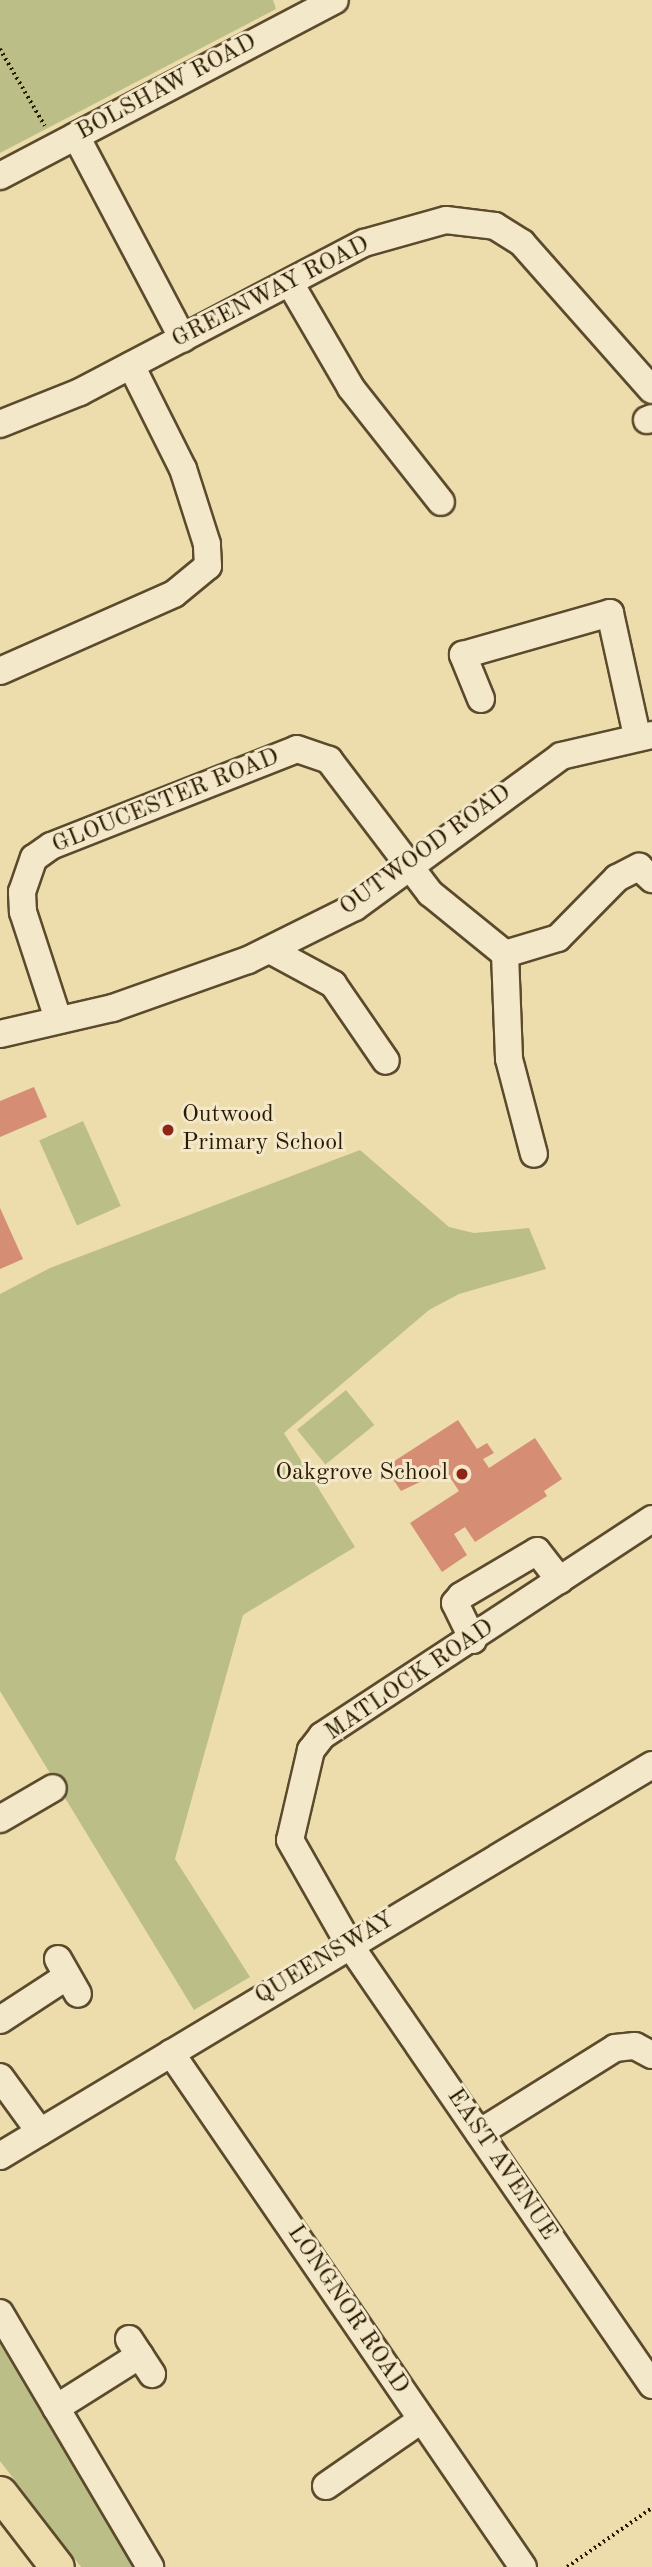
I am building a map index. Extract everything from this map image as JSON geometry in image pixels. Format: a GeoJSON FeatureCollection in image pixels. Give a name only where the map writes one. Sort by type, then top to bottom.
{"type":"FeatureCollection","features":[{"type":"Feature","properties":{"kind":"main road"},"geometry":{"type":"LineString","coordinates":[[0,2493],[57,2567]]}},
{"type":"Feature","properties":{"kind":"street","name":"BOLSHAW ROAD"},"geometry":{"type":"LineString","coordinates":[[0,176],[302,8],[335,0]]}},
{"type":"Feature","properties":{"kind":"street"},"geometry":{"type":"LineString","coordinates":[[66,141],[183,339]]}},
{"type":"Feature","properties":{"kind":"street","name":"GREENWAY ROAD"},"geometry":{"type":"LineString","coordinates":[[0,424],[131,365],[364,243],[422,224],[464,220],[495,226],[545,264],[652,390]]}},
{"type":"Feature","properties":{"kind":"street"},"geometry":{"type":"LineString","coordinates":[[290,283],[351,388],[441,502]]}},
{"type":"Feature","properties":{"kind":"street"},"geometry":{"type":"LineString","coordinates":[[0,671],[174,594],[208,566],[208,544],[187,480],[131,365]]}},
{"type":"Feature","properties":{"kind":"street"},"geometry":{"type":"LineString","coordinates":[[481,699],[463,655],[610,613],[645,735]]}},
{"type":"Feature","properties":{"kind":"street","name":"OUTWOOD ROAD"},"geometry":{"type":"LineString","coordinates":[[0,1034],[160,994],[270,950],[355,907],[412,868],[561,756],[645,735]]}},
{"type":"Feature","properties":{"kind":"street","name":"GLOUCESTER ROAD"},"geometry":{"type":"LineString","coordinates":[[58,1019],[22,892],[34,858],[51,846],[297,749],[329,760],[452,916],[505,954]]}},
{"type":"Feature","properties":{"kind":"street"},"geometry":{"type":"LineString","coordinates":[[534,1154],[509,1059],[505,954],[558,938],[617,878],[639,867],[652,879]]}},
{"type":"Feature","properties":{"kind":"street"},"geometry":{"type":"LineString","coordinates":[[270,950],[333,984],[386,1060]]}},
{"type":"Feature","properties":{"kind":"street","name":"MATLOCK ROAD"},"geometry":{"type":"LineString","coordinates":[[349,1944],[290,1840],[311,1750],[337,1726],[467,1630],[555,1571],[652,1519]]}},
{"type":"Feature","properties":{"kind":"street"},"geometry":{"type":"LineString","coordinates":[[467,1630],[455,1604],[461,1596],[516,1559],[537,1551],[555,1571]]}},
{"type":"Feature","properties":{"kind":"street","name":"QUEENSWAY"},"geometry":{"type":"LineString","coordinates":[[0,2156],[349,1944],[652,1765]]}},
{"type":"Feature","properties":{"kind":"street"},"geometry":{"type":"LineString","coordinates":[[0,1819],[53,1788]]}},
{"type":"Feature","properties":{"kind":"street","name":"EAST AVENUE"},"geometry":{"type":"LineString","coordinates":[[349,1944],[652,2385]]}},
{"type":"Feature","properties":{"kind":"street"},"geometry":{"type":"LineString","coordinates":[[0,2020],[67,1977]]}},
{"type":"Feature","properties":{"kind":"street"},"geometry":{"type":"LineString","coordinates":[[480,2133],[615,2048],[635,2046],[652,2055]]}},
{"type":"Feature","properties":{"kind":"street","name":"LONGNOR ROAD"},"geometry":{"type":"LineString","coordinates":[[171,2053],[523,2567]]}},
{"type":"Feature","properties":{"kind":"street"},"geometry":{"type":"LineString","coordinates":[[0,2077],[40,2132]]}},
{"type":"Feature","properties":{"kind":"street"},"geometry":{"type":"LineString","coordinates":[[0,2313],[150,2567]]}},
{"type":"Feature","properties":{"kind":"street"},"geometry":{"type":"LineString","coordinates":[[56,2408],[140,2356]]}},
{"type":"Feature","properties":{"kind":"street"},"geometry":{"type":"LineString","coordinates":[[326,2486],[421,2420]]}},
{"type":"Feature","properties":{"kind":"path"},"geometry":{"type":"LineString","coordinates":[[0,49],[66,141]]}},
{"type":"Feature","properties":{"kind":"path"},"geometry":{"type":"LineString","coordinates":[[567,2567],[652,2508]]}},
{"type":"Feature","properties":{"kind":"green space"},"geometry":{"type":"Polygon","coordinates":[[[0,0],[273,0],[276,9],[0,153],[0,0]]]}},
{"type":"Feature","properties":{"kind":"green space"},"geometry":{"type":"Polygon","coordinates":[[[83,1121],[121,1206],[77,1225],[39,1141],[83,1121]]]}},
{"type":"Feature","properties":{"kind":"green space"},"geometry":{"type":"Polygon","coordinates":[[[360,1150],[449,1227],[474,1233],[529,1228],[546,1269],[459,1294],[429,1310],[284,1433],[355,1547],[243,1615],[175,1859],[250,1977],[194,2010],[0,1691],[0,1294],[50,1268],[360,1150]]]}},
{"type":"Feature","properties":{"kind":"green space"},"geometry":{"type":"Polygon","coordinates":[[[346,1390],[374,1425],[325,1465],[297,1430],[346,1390]]]}},
{"type":"Feature","properties":{"kind":"green space"},"geometry":{"type":"Polygon","coordinates":[[[0,2344],[134,2567],[81,2567],[0,2461],[0,2344]]]}},
{"type":"Feature","properties":{"kind":"building"},"geometry":{"type":"Polygon","coordinates":[[[34,1087],[47,1117],[0,1137],[0,1101],[34,1087]]]}},
{"type":"Feature","properties":{"kind":"building"},"geometry":{"type":"Polygon","coordinates":[[[0,1208],[23,1259],[0,1269],[0,1208]]]}},
{"type":"Feature","properties":{"kind":"building"},"geometry":{"type":"Polygon","coordinates":[[[458,1420],[477,1449],[487,1443],[494,1453],[483,1459],[489,1468],[535,1438],[562,1479],[544,1491],[547,1496],[475,1542],[465,1527],[454,1534],[467,1555],[442,1572],[410,1523],[459,1491],[445,1470],[401,1491],[385,1467],[458,1420]]]}},
{"type":"Feature","properties":{"kind":"place","name":"Outwood Primary School"},"geometry":{"type":"Point","coordinates":[168,1130]}},
{"type":"Feature","properties":{"kind":"place","name":"Oakgrove School"},"geometry":{"type":"Point","coordinates":[462,1474]}}]}
